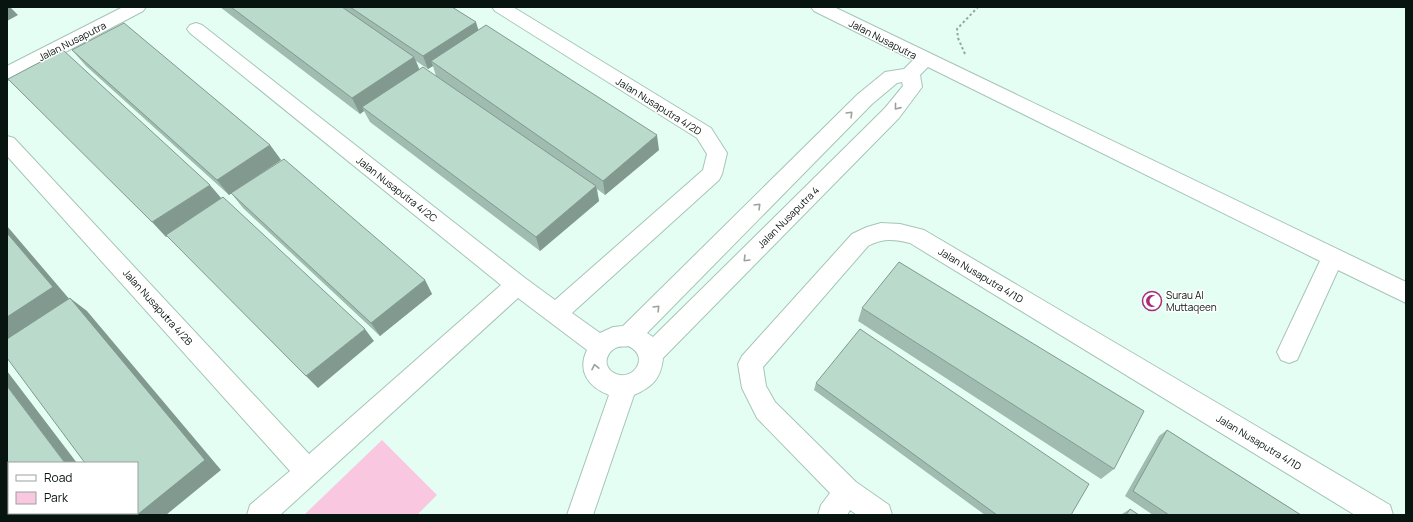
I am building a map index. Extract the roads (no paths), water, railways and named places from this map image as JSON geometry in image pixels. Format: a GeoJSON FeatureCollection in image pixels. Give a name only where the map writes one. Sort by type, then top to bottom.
{"type":"FeatureCollection","features":[{"type":"Feature","properties":{"kind":"street","name":"Jalan Nusaputra"},"geometry":{"type":"LineString","coordinates":[[7,74],[137,7]]}},
{"type":"Feature","properties":{"kind":"street","name":"Jalan Nusaputra 4/2D"},"geometry":{"type":"LineString","coordinates":[[501,7],[704,133],[716,153],[712,174],[556,313]]}},
{"type":"Feature","properties":{"kind":"street","name":"Jalan Nusaputra"},"geometry":{"type":"LineString","coordinates":[[820,7],[918,67],[976,82],[1406,293]]}},
{"type":"Feature","properties":{"kind":"street","name":"Jalan Nusaputra 4/2C"},"geometry":{"type":"LineString","coordinates":[[196,29],[517,285],[600,346]]}},
{"type":"Feature","properties":{"kind":"street"},"geometry":{"type":"LineString","coordinates":[[629,336],[865,99],[892,77],[918,67]]}},
{"type":"Feature","properties":{"kind":"street","name":"Jalan Nusaputra 4"},"geometry":{"type":"LineString","coordinates":[[650,354],[892,114],[913,87],[918,67]]}},
{"type":"Feature","properties":{"kind":"street","name":"Jalan Nusaputra 4/2B"},"geometry":{"type":"LineString","coordinates":[[7,143],[308,472]]}},
{"type":"Feature","properties":{"kind":"street","name":"Jalan Nusaputra 4/1D"},"geometry":{"type":"LineString","coordinates":[[847,491],[766,410],[754,388],[750,364],[860,240],[879,230],[896,231],[916,236],[1380,515]]}},
{"type":"Feature","properties":{"kind":"street"},"geometry":{"type":"LineString","coordinates":[[1290,352],[1333,257]]}},
{"type":"Feature","properties":{"kind":"street"},"geometry":{"type":"LineString","coordinates":[[260,515],[517,285]]}},
{"type":"Feature","properties":{"kind":"street"},"geometry":{"type":"LineString","coordinates":[[629,336],[643,342],[650,354],[650,368],[640,381],[624,387],[608,384],[597,374],[594,360],[600,346],[613,337],[629,336]]}},
{"type":"Feature","properties":{"kind":"street"},"geometry":{"type":"LineString","coordinates":[[580,515],[624,387]]}},
{"type":"Feature","properties":{"kind":"street"},"geometry":{"type":"LineString","coordinates":[[831,515],[847,491],[879,515]]}},
{"type":"Feature","properties":{"kind":"place","name":"Surau Al Muttaqeen"},"geometry":{"type":"Point","coordinates":[1152,301]}}]}
